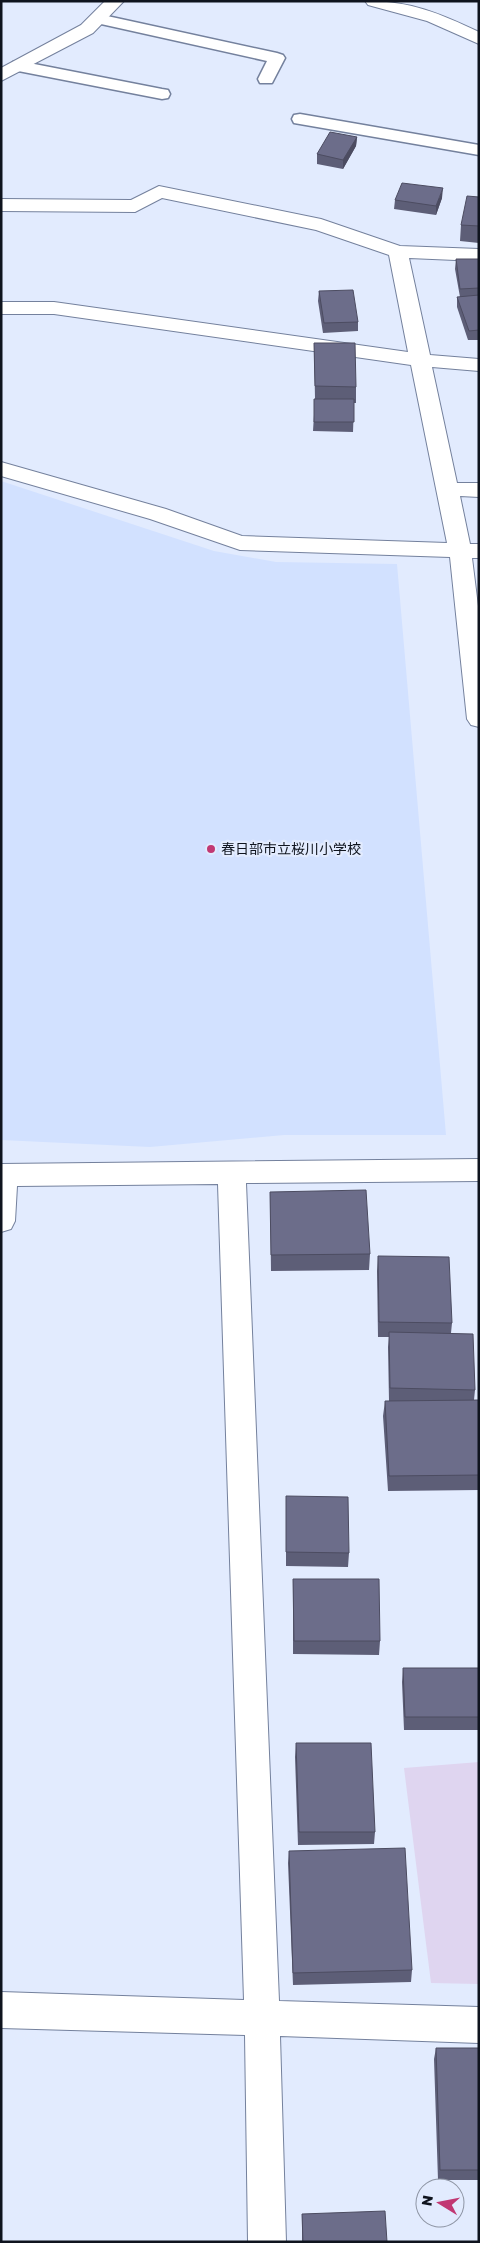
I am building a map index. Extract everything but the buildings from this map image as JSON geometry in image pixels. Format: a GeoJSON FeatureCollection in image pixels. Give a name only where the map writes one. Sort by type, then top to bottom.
{"type":"FeatureCollection","features":[{"type":"Feature","properties":{"kind":"street"},"geometry":{"type":"LineString","coordinates":[[1,76],[87,29],[115,1]]}},
{"type":"Feature","properties":{"kind":"street"},"geometry":{"type":"LineString","coordinates":[[374,1],[400,5],[433,17],[479,38]]}},
{"type":"Feature","properties":{"kind":"street"},"geometry":{"type":"LineString","coordinates":[[1,205],[135,206],[159,192],[321,225],[398,252],[479,255]]}},
{"type":"Feature","properties":{"kind":"street"},"geometry":{"type":"LineString","coordinates":[[398,252],[447,489],[469,551],[479,719]]}},
{"type":"Feature","properties":{"kind":"street"},"geometry":{"type":"LineString","coordinates":[[1,308],[54,308],[420,360],[479,365]]}},
{"type":"Feature","properties":{"kind":"street"},"geometry":{"type":"LineString","coordinates":[[1,469],[158,514],[240,543],[469,551]]}},
{"type":"Feature","properties":{"kind":"street"},"geometry":{"type":"LineString","coordinates":[[447,489],[479,490]]}},
{"type":"Feature","properties":{"kind":"street"},"geometry":{"type":"LineString","coordinates":[[1,1221],[3,1175],[479,1170]]}},
{"type":"Feature","properties":{"kind":"street"},"geometry":{"type":"LineString","coordinates":[[232,1172],[262,2020],[267,2242]]}},
{"type":"Feature","properties":{"kind":"street"},"geometry":{"type":"LineString","coordinates":[[1,2010],[262,2020],[479,2025]]}},
{"type":"Feature","properties":{"kind":"lane"},"geometry":{"type":"LineString","coordinates":[[98,19],[277,58],[266,79]]}},
{"type":"Feature","properties":{"kind":"lane"},"geometry":{"type":"LineString","coordinates":[[19,66],[162,94]]}},
{"type":"Feature","properties":{"kind":"lane"},"geometry":{"type":"LineString","coordinates":[[300,118],[479,150]]}},
{"type":"Feature","properties":{"kind":"shaded area","name":"春日部市立桜川小学校"},"geometry":{"type":"Polygon","coordinates":[[[1,481],[214,551],[276,562],[397,564],[446,1135],[284,1135],[150,1147],[1,1140],[1,481]]]}},
{"type":"Feature","properties":{"kind":"shaded area"},"geometry":{"type":"Polygon","coordinates":[[[479,1762],[479,1984],[431,1983],[404,1768],[479,1762]]]}},
{"type":"Feature","properties":{"kind":"place","name":"春日部市立桜川小学校"},"geometry":{"type":"Point","coordinates":[211,849]}}]}
